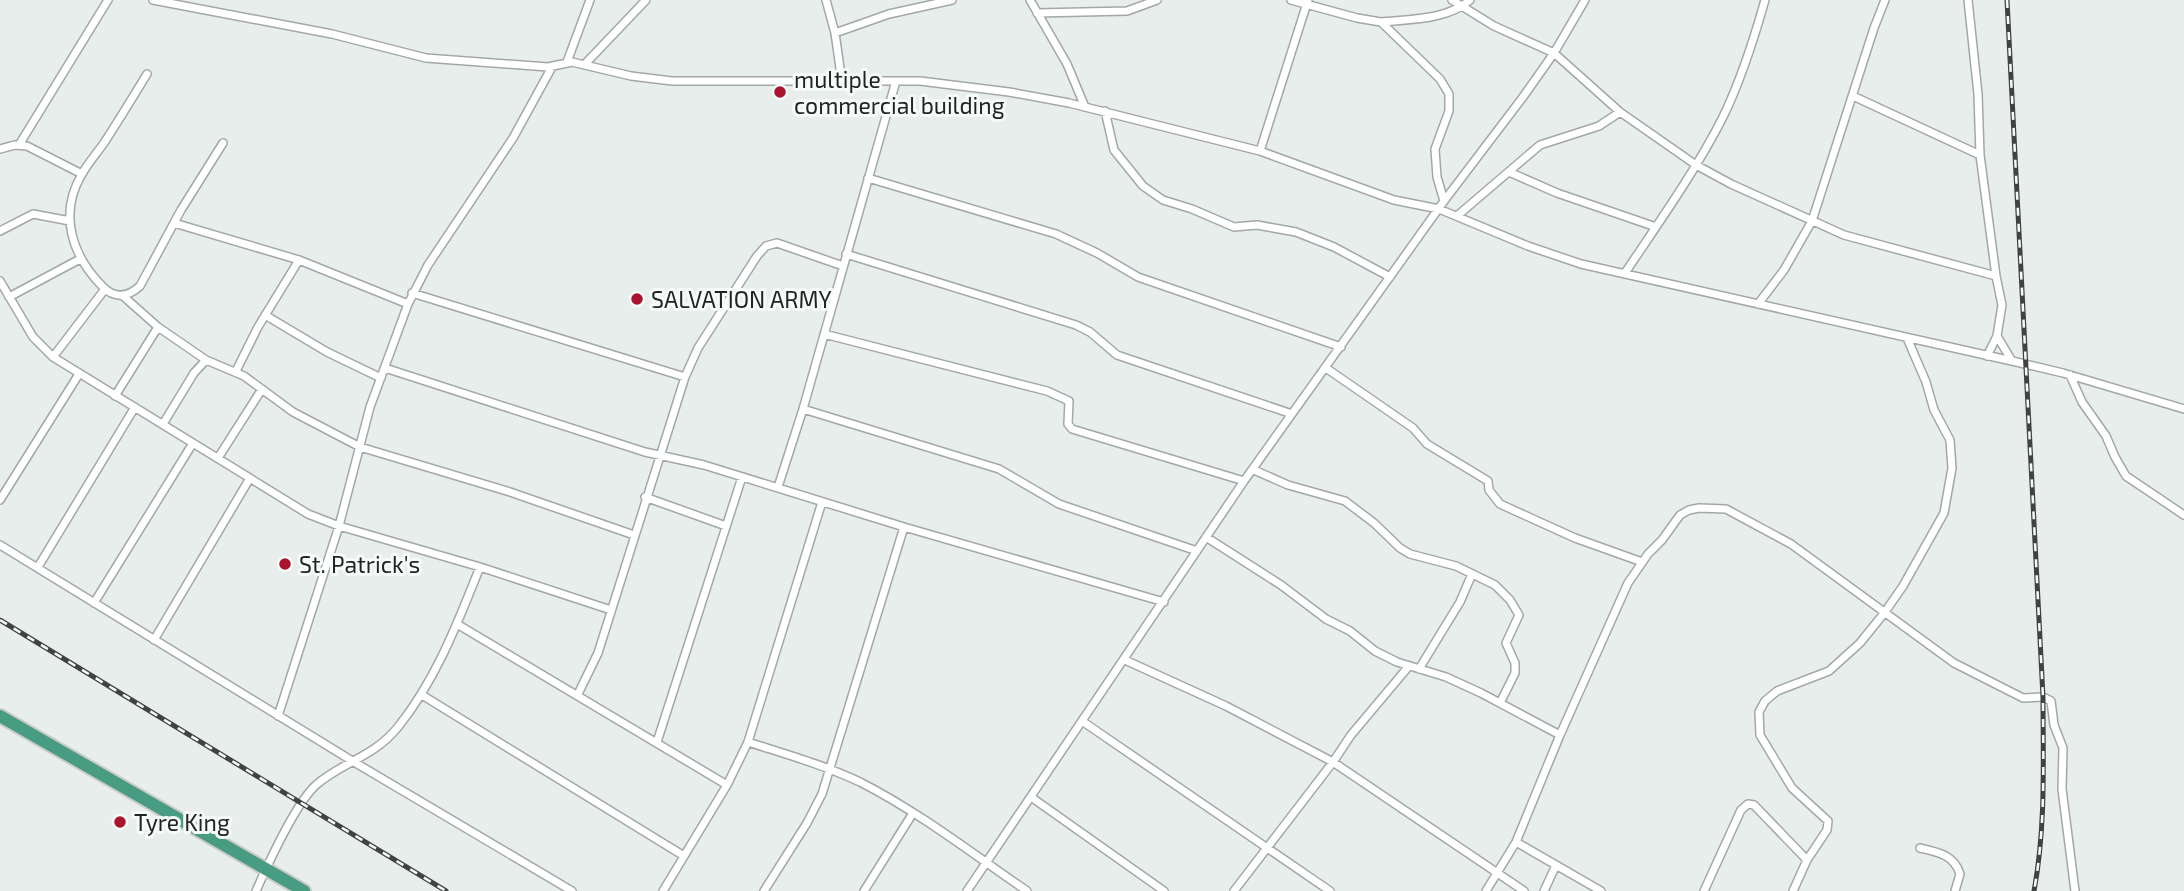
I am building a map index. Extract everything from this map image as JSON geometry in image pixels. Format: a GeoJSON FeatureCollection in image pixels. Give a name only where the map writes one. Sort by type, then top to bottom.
{"type":"FeatureCollection","features":[{"type":"Feature","properties":{"kind":"highway"},"geometry":{"type":"LineString","coordinates":[[0,716],[304,891]]}},
{"type":"Feature","properties":{"kind":"street"},"geometry":{"type":"LineString","coordinates":[[19,145],[108,0]]}},
{"type":"Feature","properties":{"kind":"street"},"geometry":{"type":"LineString","coordinates":[[153,0],[332,34],[426,58],[552,67],[567,62],[631,76],[672,80],[949,83],[1086,107],[1260,151],[1384,197],[1442,205],[1457,216],[1541,251],[1581,264],[2012,361],[2184,409]]}},
{"type":"Feature","properties":{"kind":"street"},"geometry":{"type":"LineString","coordinates":[[211,10],[217,0]]}},
{"type":"Feature","properties":{"kind":"street"},"geometry":{"type":"LineString","coordinates":[[567,62],[590,0]]}},
{"type":"Feature","properties":{"kind":"street"},"geometry":{"type":"LineString","coordinates":[[585,64],[646,0]]}},
{"type":"Feature","properties":{"kind":"street"},"geometry":{"type":"LineString","coordinates":[[826,0],[835,33],[842,82]]}},
{"type":"Feature","properties":{"kind":"street"},"geometry":{"type":"LineString","coordinates":[[835,33],[889,14],[952,0]]}},
{"type":"Feature","properties":{"kind":"street"},"geometry":{"type":"LineString","coordinates":[[1030,0],[1066,64],[1086,107]]}},
{"type":"Feature","properties":{"kind":"street"},"geometry":{"type":"LineString","coordinates":[[1037,13],[1127,11],[1157,0]]}},
{"type":"Feature","properties":{"kind":"street"},"geometry":{"type":"LineString","coordinates":[[1290,0],[1381,22],[1420,19],[1462,7],[1470,0]]}},
{"type":"Feature","properties":{"kind":"street"},"geometry":{"type":"LineString","coordinates":[[1452,0],[1494,26],[1554,52],[1620,112],[1696,166],[1768,202],[1844,235],[1996,276]]}},
{"type":"Feature","properties":{"kind":"street"},"geometry":{"type":"LineString","coordinates":[[967,891],[1244,481],[1554,52],[1585,0]]}},
{"type":"Feature","properties":{"kind":"street"},"geometry":{"type":"LineString","coordinates":[[1625,273],[1696,166],[1723,116],[1765,0]]}},
{"type":"Feature","properties":{"kind":"street"},"geometry":{"type":"LineString","coordinates":[[1758,304],[1784,270],[1812,221],[1885,0]]}},
{"type":"Feature","properties":{"kind":"street"},"geometry":{"type":"LineString","coordinates":[[1968,0],[1978,93],[1980,155],[2002,305],[1997,336],[1987,355]]}},
{"type":"Feature","properties":{"kind":"street"},"geometry":{"type":"LineString","coordinates":[[1260,151],[1308,3]]}},
{"type":"Feature","properties":{"kind":"street"},"geometry":{"type":"LineString","coordinates":[[1381,22],[1430,68],[1449,94],[1449,111],[1435,149],[1442,205]]}},
{"type":"Feature","properties":{"kind":"street"},"geometry":{"type":"LineString","coordinates":[[278,716],[339,526],[370,407],[412,293],[513,138],[552,67]]}},
{"type":"Feature","properties":{"kind":"street"},"geometry":{"type":"LineString","coordinates":[[147,74],[73,192],[69,221],[74,246],[80,259],[105,289],[123,296],[159,327],[206,360],[236,371],[293,412],[360,447],[510,492],[634,535]]}},
{"type":"Feature","properties":{"kind":"street"},"geometry":{"type":"LineString","coordinates":[[778,487],[803,409],[896,81]]}},
{"type":"Feature","properties":{"kind":"street"},"geometry":{"type":"LineString","coordinates":[[1853,96],[1980,155]]}},
{"type":"Feature","properties":{"kind":"street"},"geometry":{"type":"LineString","coordinates":[[1105,111],[1114,150],[1143,186],[1163,200],[1234,227],[1257,225],[1296,232],[1334,247],[1390,277]]}},
{"type":"Feature","properties":{"kind":"street"},"geometry":{"type":"LineString","coordinates":[[1457,216],[1540,145],[1599,126],[1620,112]]}},
{"type":"Feature","properties":{"kind":"street"},"geometry":{"type":"LineString","coordinates":[[123,296],[131,294],[140,286],[174,223],[223,143]]}},
{"type":"Feature","properties":{"kind":"street"},"geometry":{"type":"LineString","coordinates":[[0,149],[19,145],[41,151],[82,174]]}},
{"type":"Feature","properties":{"kind":"street"},"geometry":{"type":"LineString","coordinates":[[1509,172],[1557,193],[1656,227]]}},
{"type":"Feature","properties":{"kind":"street"},"geometry":{"type":"LineString","coordinates":[[868,178],[1056,234],[1138,277],[1341,347]]}},
{"type":"Feature","properties":{"kind":"street"},"geometry":{"type":"LineString","coordinates":[[0,231],[33,214],[69,221]]}},
{"type":"Feature","properties":{"kind":"street"},"geometry":{"type":"LineString","coordinates":[[174,223],[299,260],[408,304]]}},
{"type":"Feature","properties":{"kind":"street"},"geometry":{"type":"LineString","coordinates":[[578,694],[598,653],[645,497],[685,377],[698,348],[766,246],[777,243],[843,266]]}},
{"type":"Feature","properties":{"kind":"street"},"geometry":{"type":"LineString","coordinates":[[846,254],[1076,326],[1096,337],[1117,355],[1292,414]]}},
{"type":"Feature","properties":{"kind":"street"},"geometry":{"type":"LineString","coordinates":[[9,298],[80,259]]}},
{"type":"Feature","properties":{"kind":"street"},"geometry":{"type":"LineString","coordinates":[[236,371],[265,315],[299,260]]}},
{"type":"Feature","properties":{"kind":"street"},"geometry":{"type":"LineString","coordinates":[[0,281],[33,337],[53,357],[308,514],[611,610]]}},
{"type":"Feature","properties":{"kind":"street"},"geometry":{"type":"LineString","coordinates":[[53,357],[105,289]]}},
{"type":"Feature","properties":{"kind":"street"},"geometry":{"type":"LineString","coordinates":[[412,293],[685,377]]}},
{"type":"Feature","properties":{"kind":"street"},"geometry":{"type":"LineString","coordinates":[[265,315],[327,352],[381,378]]}},
{"type":"Feature","properties":{"kind":"street"},"geometry":{"type":"LineString","coordinates":[[115,396],[159,327]]}},
{"type":"Feature","properties":{"kind":"street"},"geometry":{"type":"LineString","coordinates":[[824,334],[1047,391],[1069,401],[1068,424],[1072,429],[1244,481]]}},
{"type":"Feature","properties":{"kind":"street"},"geometry":{"type":"LineString","coordinates":[[1997,336],[2012,361]]}},
{"type":"Feature","properties":{"kind":"street"},"geometry":{"type":"LineString","coordinates":[[1793,891],[1807,860],[1827,830],[1828,821],[1792,788],[1760,735],[1759,712],[1765,701],[1777,691],[1836,666],[1860,643],[1885,612],[1941,521],[1947,500],[1952,468],[1950,440],[1934,410],[1926,382],[1907,338]]}},
{"type":"Feature","properties":{"kind":"street"},"geometry":{"type":"LineString","coordinates":[[163,424],[194,373],[206,360]]}},
{"type":"Feature","properties":{"kind":"street"},"geometry":{"type":"LineString","coordinates":[[386,368],[659,455],[778,487],[904,527],[1164,602]]}},
{"type":"Feature","properties":{"kind":"street"},"geometry":{"type":"LineString","coordinates":[[1326,368],[1413,428],[1427,444],[1488,481],[1489,491],[1500,503],[1575,538],[1642,562]]}},
{"type":"Feature","properties":{"kind":"street"},"geometry":{"type":"LineString","coordinates":[[0,500],[79,374]]}},
{"type":"Feature","properties":{"kind":"street"},"geometry":{"type":"LineString","coordinates":[[2070,376],[2082,402],[2106,436],[2126,476],[2184,515]]}},
{"type":"Feature","properties":{"kind":"street"},"geometry":{"type":"LineString","coordinates":[[218,458],[262,389]]}},
{"type":"Feature","properties":{"kind":"street"},"geometry":{"type":"LineString","coordinates":[[38,567],[135,407]]}},
{"type":"Feature","properties":{"kind":"street"},"geometry":{"type":"LineString","coordinates":[[803,409],[999,469],[1059,503],[1197,551]]}},
{"type":"Feature","properties":{"kind":"street"},"geometry":{"type":"LineString","coordinates":[[94,603],[193,443]]}},
{"type":"Feature","properties":{"kind":"street"},"geometry":{"type":"LineString","coordinates":[[1254,470],[1288,485],[1345,502],[1410,554],[1438,559],[1495,585],[1510,600],[1519,615],[1506,643],[1515,663],[1515,673],[1500,703]]}},
{"type":"Feature","properties":{"kind":"street"},"geometry":{"type":"LineString","coordinates":[[657,742],[742,477]]}},
{"type":"Feature","properties":{"kind":"street"},"geometry":{"type":"LineString","coordinates":[[153,640],[250,478]]}},
{"type":"Feature","properties":{"kind":"street"},"geometry":{"type":"LineString","coordinates":[[645,497],[726,526]]}},
{"type":"Feature","properties":{"kind":"street"},"geometry":{"type":"LineString","coordinates":[[663,891],[727,785],[748,742],[822,502]]}},
{"type":"Feature","properties":{"kind":"street"},"geometry":{"type":"LineString","coordinates":[[1486,891],[1516,842],[1628,583],[1680,515],[1699,508],[1726,509],[1791,544],[1954,663],[2023,698],[2046,697],[2051,701],[2056,733],[2063,748],[2062,789],[2075,891]]}},
{"type":"Feature","properties":{"kind":"street"},"geometry":{"type":"LineString","coordinates":[[764,891],[814,811],[830,769],[904,527]]}},
{"type":"Feature","properties":{"kind":"street"},"geometry":{"type":"LineString","coordinates":[[1206,537],[1281,585],[1326,619],[1350,631],[1375,651],[1409,666],[1446,677],[1560,735]]}},
{"type":"Feature","properties":{"kind":"street"},"geometry":{"type":"LineString","coordinates":[[0,545],[354,762],[572,891]]}},
{"type":"Feature","properties":{"kind":"street"},"geometry":{"type":"LineString","coordinates":[[256,891],[265,868],[310,792],[324,779],[387,739],[422,695],[457,624],[480,567]]}},
{"type":"Feature","properties":{"kind":"street"},"geometry":{"type":"LineString","coordinates":[[1419,669],[1460,602],[1472,574]]}},
{"type":"Feature","properties":{"kind":"street"},"geometry":{"type":"LineString","coordinates":[[457,624],[727,785]]}},
{"type":"Feature","properties":{"kind":"street"},"geometry":{"type":"LineString","coordinates":[[1125,660],[1226,706],[1332,762],[1524,891]]}},
{"type":"Feature","properties":{"kind":"street"},"geometry":{"type":"LineString","coordinates":[[1234,891],[1351,735],[1409,666]]}},
{"type":"Feature","properties":{"kind":"street"},"geometry":{"type":"LineString","coordinates":[[422,695],[684,856]]}},
{"type":"Feature","properties":{"kind":"street"},"geometry":{"type":"LineString","coordinates":[[1082,721],[1330,891]]}},
{"type":"Feature","properties":{"kind":"street"},"geometry":{"type":"LineString","coordinates":[[748,742],[830,769],[859,782],[913,813],[1027,891]]}},
{"type":"Feature","properties":{"kind":"street"},"geometry":{"type":"LineString","coordinates":[[1031,797],[1164,891]]}},
{"type":"Feature","properties":{"kind":"street"},"geometry":{"type":"LineString","coordinates":[[1704,891],[1741,810],[1748,803],[1754,805],[1807,860]]}},
{"type":"Feature","properties":{"kind":"street"},"geometry":{"type":"LineString","coordinates":[[864,891],[913,813]]}},
{"type":"Feature","properties":{"kind":"street"},"geometry":{"type":"LineString","coordinates":[[1516,842],[1601,891]]}},
{"type":"Feature","properties":{"kind":"street"},"geometry":{"type":"LineString","coordinates":[[1920,848],[1948,856],[1954,862],[1960,874],[1955,891]]}},
{"type":"Feature","properties":{"kind":"street"},"geometry":{"type":"LineString","coordinates":[[1544,891],[1556,864]]}},
{"type":"Feature","properties":{"kind":"railway"},"geometry":{"type":"LineString","coordinates":[[2007,0],[2043,697],[2042,818],[2034,891]]}},
{"type":"Feature","properties":{"kind":"railway"},"geometry":{"type":"LineString","coordinates":[[0,620],[446,891]]}},
{"type":"Feature","properties":{"kind":"place","name":"multiple commercial building"},"geometry":{"type":"Point","coordinates":[780,92]}},
{"type":"Feature","properties":{"kind":"place","name":"SALVATION ARMY"},"geometry":{"type":"Point","coordinates":[637,299]}},
{"type":"Feature","properties":{"kind":"place","name":"St. Patrick's"},"geometry":{"type":"Point","coordinates":[285,564]}},
{"type":"Feature","properties":{"kind":"place","name":"Tyre King"},"geometry":{"type":"Point","coordinates":[120,822]}}]}
